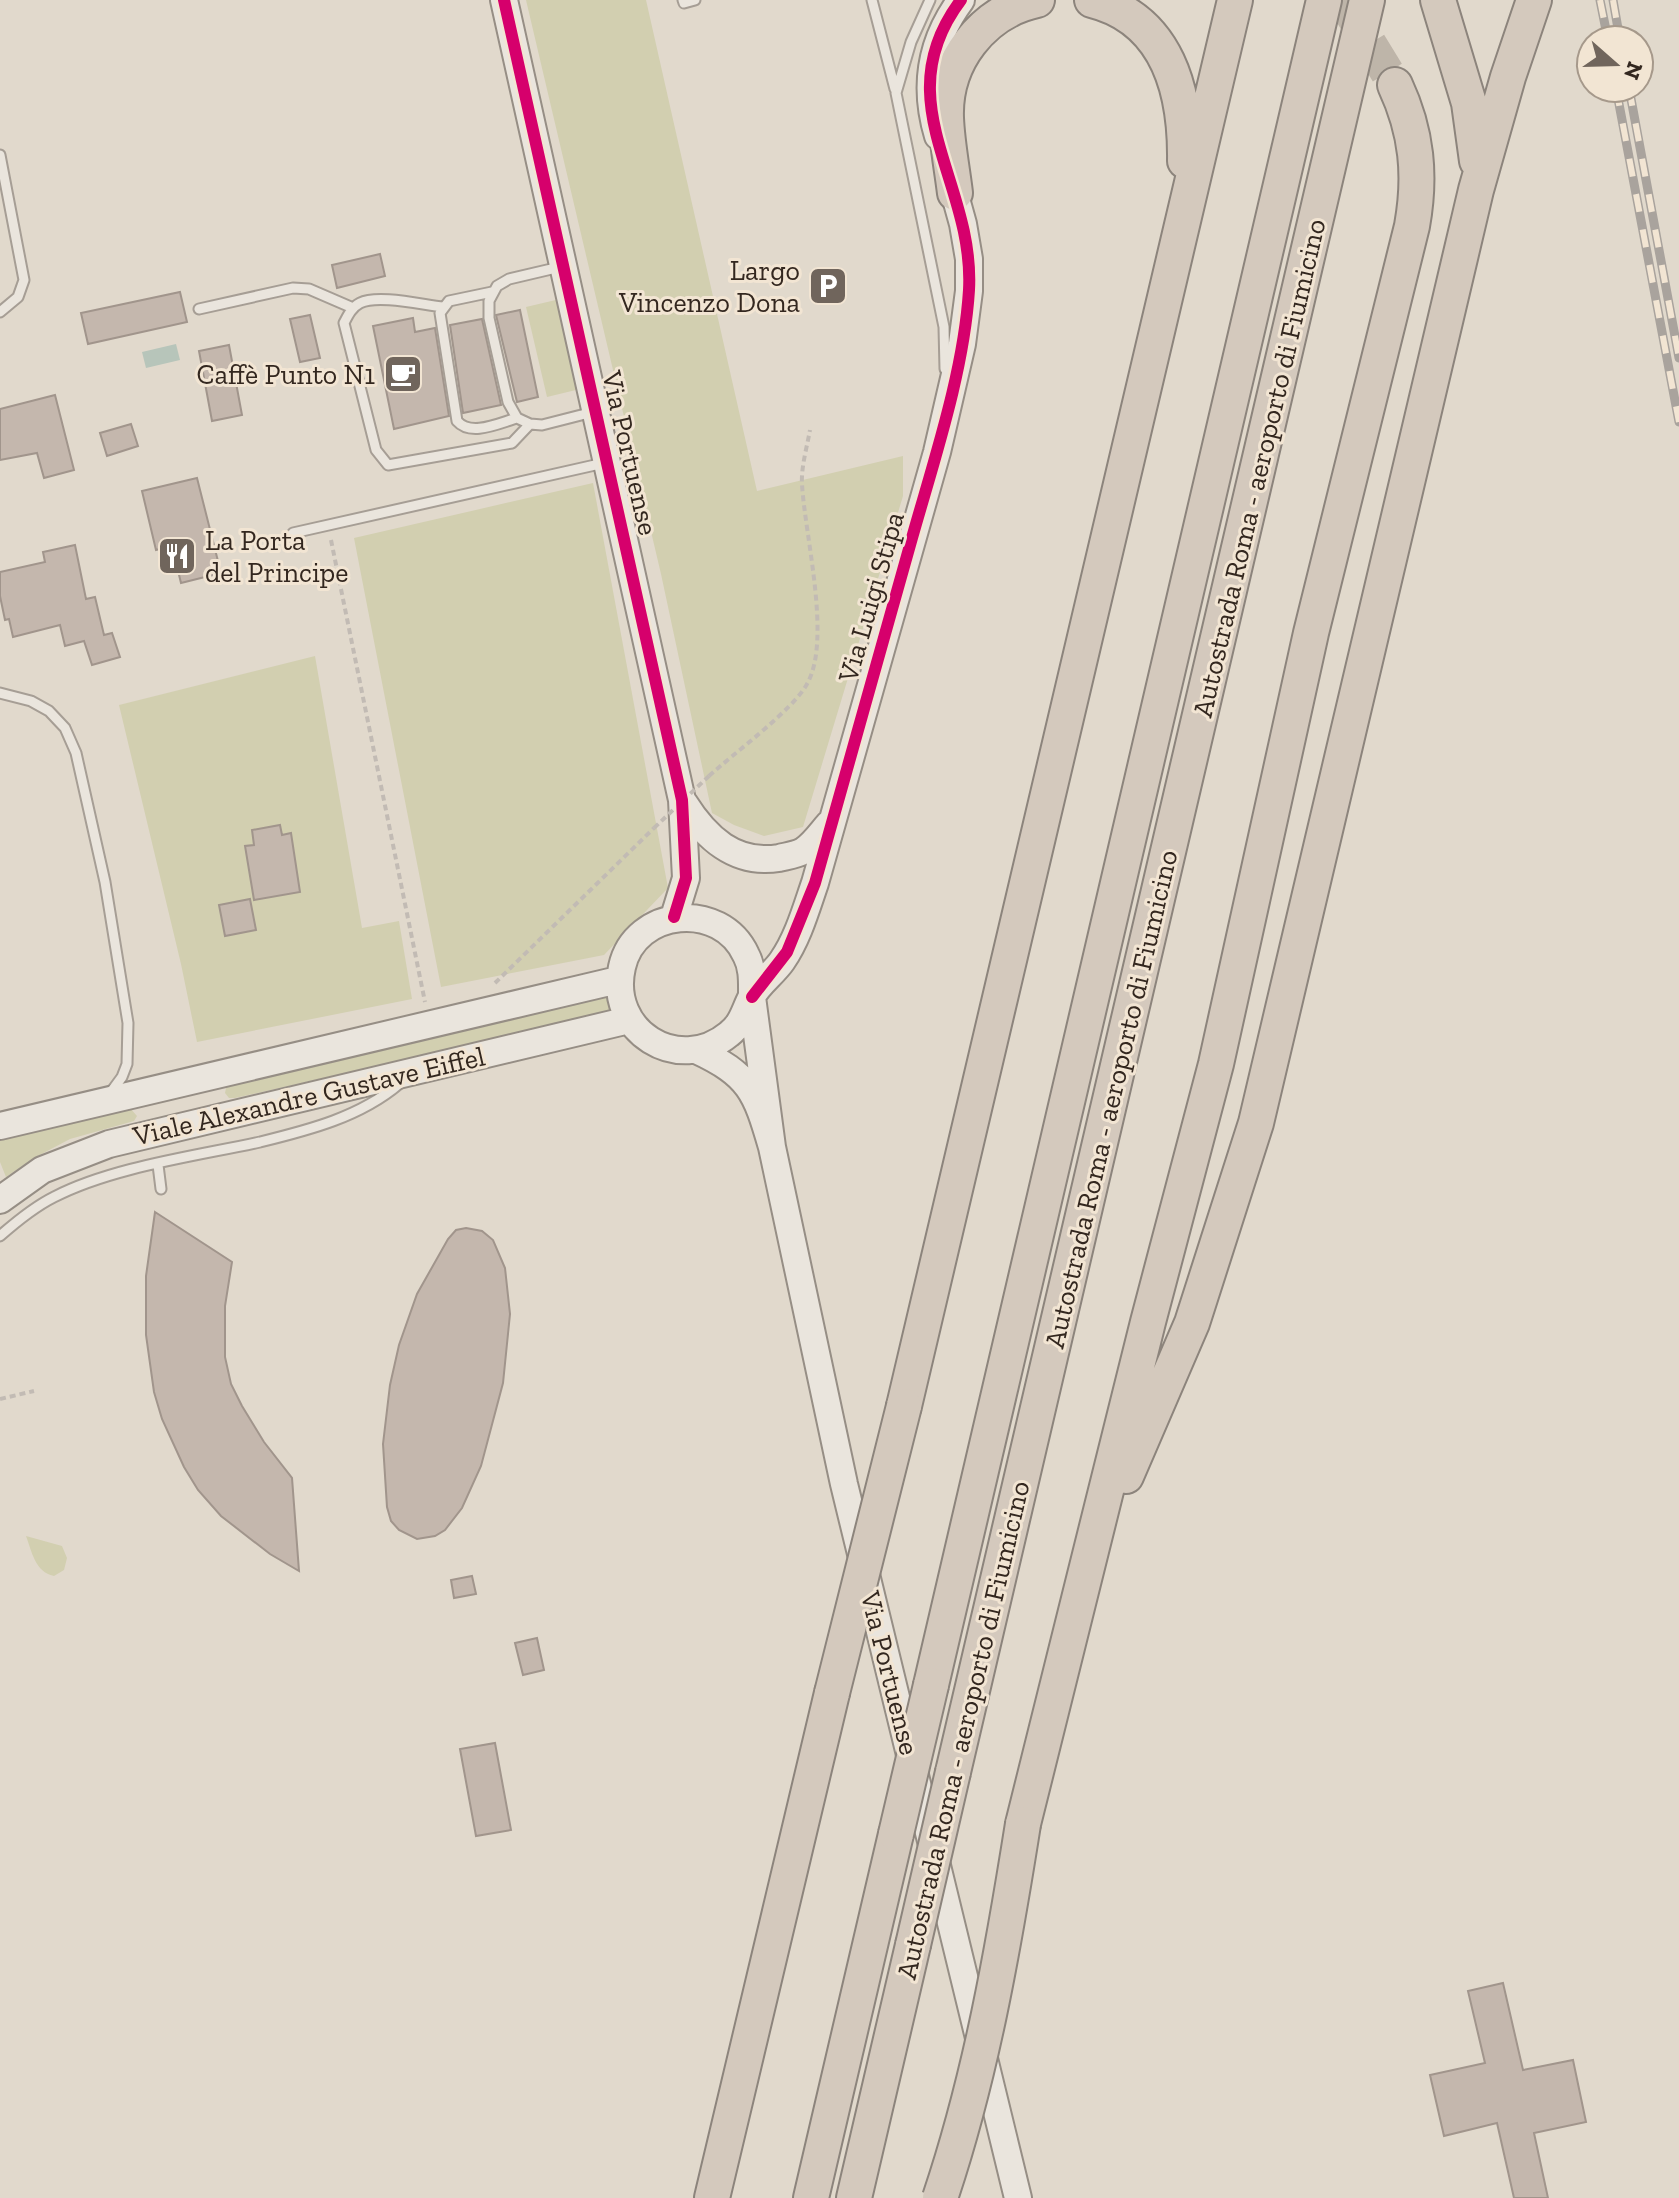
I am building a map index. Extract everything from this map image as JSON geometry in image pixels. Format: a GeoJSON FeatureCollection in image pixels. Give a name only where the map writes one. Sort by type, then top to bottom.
{"type":"FeatureCollection","features":[{"type":"Feature","properties":{"kind":"highway"},"geometry":{"type":"LineString","coordinates":[[955,193],[946,120],[949,85],[958,60],[976,34],[998,15],[1037,0]]}},
{"type":"Feature","properties":{"kind":"highway"},"geometry":{"type":"LineString","coordinates":[[1092,0],[1125,12],[1144,26],[1160,47],[1172,71],[1185,134],[1182,223]]}},
{"type":"Feature","properties":{"kind":"highway"},"geometry":{"type":"LineString","coordinates":[[710,2198],[904,1406],[1235,0]]}},
{"type":"Feature","properties":{"kind":"highway","name":"Autostrada Roma - aeroporto di Fiumicino"},"geometry":{"type":"LineString","coordinates":[[811,2198],[1324,0]]}},
{"type":"Feature","properties":{"kind":"highway","name":"Autostrada Roma - aeroporto di Fiumicino"},"geometry":{"type":"LineString","coordinates":[[854,2198],[1367,0]]}},
{"type":"Feature","properties":{"kind":"highway"},"geometry":{"type":"LineString","coordinates":[[1438,0],[1473,117],[1476,190]]}},
{"type":"Feature","properties":{"kind":"highway"},"geometry":{"type":"LineString","coordinates":[[1087,1568],[1192,1323],[1256,1123],[1476,190],[1534,0]]}},
{"type":"Feature","properties":{"kind":"highway"},"geometry":{"type":"LineString","coordinates":[[940,2198],[962,2133],[1002,1958],[1023,1824],[1148,1322],[1216,1064],[1311,633],[1412,226],[1416,206],[1416,152],[1410,121],[1395,85]]}},
{"type":"Feature","properties":{"kind":"main road","name":"Via Portuense"},"geometry":{"type":"LineString","coordinates":[[504,0],[682,800],[686,878],[674,917],[696,917],[717,924],[734,937],[746,954],[752,975],[752,997],[772,1147]]}},
{"type":"Feature","properties":{"kind":"main road","name":"Via Luigi Stipa"},"geometry":{"type":"LineString","coordinates":[[752,997],[780,963],[795,938],[815,883],[937,452],[962,344],[969,291],[966,240],[932,118],[929,76],[941,33],[961,0]]}},
{"type":"Feature","properties":{"kind":"main road"},"geometry":{"type":"LineString","coordinates":[[682,800],[713,840],[740,856],[759,859],[791,856],[803,851],[833,818]]}},
{"type":"Feature","properties":{"kind":"main road"},"geometry":{"type":"LineString","coordinates":[[629,1020],[621,1001],[618,980],[624,958],[635,939],[653,925],[674,917]]}},
{"type":"Feature","properties":{"kind":"main road","name":"Viale Alexandre Gustave Eiffel"},"geometry":{"type":"LineString","coordinates":[[0,1126],[618,980]]}},
{"type":"Feature","properties":{"kind":"main road"},"geometry":{"type":"LineString","coordinates":[[696,1050],[716,1044],[732,1032],[745,1016],[752,997]]}},
{"type":"Feature","properties":{"kind":"main road","name":"Via Portuense"},"geometry":{"type":"LineString","coordinates":[[629,1020],[642,1035],[658,1045],[677,1051],[696,1050],[728,1067],[751,1089],[763,1114],[844,1484],[1018,2198]]}},
{"type":"Feature","properties":{"kind":"main road","name":"Viale Alexandre Gustave Eiffel"},"geometry":{"type":"LineString","coordinates":[[0,1200],[42,1170],[109,1144],[629,1020]]}},
{"type":"Feature","properties":{"kind":"lane"},"geometry":{"type":"LineString","coordinates":[[683,0],[684,3],[695,0]]}},
{"type":"Feature","properties":{"kind":"lane"},"geometry":{"type":"LineString","coordinates":[[872,0],[896,93],[944,327],[946,367],[937,452]]}},
{"type":"Feature","properties":{"kind":"lane"},"geometry":{"type":"LineString","coordinates":[[896,93],[911,42],[930,0]]}},
{"type":"Feature","properties":{"kind":"lane"},"geometry":{"type":"LineString","coordinates":[[0,155],[24,280],[18,297],[0,312]]}},
{"type":"Feature","properties":{"kind":"lane"},"geometry":{"type":"LineString","coordinates":[[564,266],[509,279],[497,286],[489,301],[489,318],[508,402],[517,418],[530,424],[547,424],[596,411]]}},
{"type":"Feature","properties":{"kind":"lane"},"geometry":{"type":"LineString","coordinates":[[199,309],[293,288],[309,289],[353,308]]}},
{"type":"Feature","properties":{"kind":"lane"},"geometry":{"type":"LineString","coordinates":[[492,292],[449,301],[440,313],[457,421],[463,427],[472,429],[517,418]]}},
{"type":"Feature","properties":{"kind":"lane"},"geometry":{"type":"LineString","coordinates":[[443,307],[372,300],[359,303],[344,323],[376,450],[388,465],[512,443],[530,424]]}},
{"type":"Feature","properties":{"kind":"lane"},"geometry":{"type":"LineString","coordinates":[[293,533],[608,463]]}},
{"type":"Feature","properties":{"kind":"lane"},"geometry":{"type":"LineString","coordinates":[[0,693],[31,701],[49,711],[71,739],[80,767],[105,882],[128,1023],[129,1049],[125,1070],[105,1100]]}},
{"type":"Feature","properties":{"kind":"lane"},"geometry":{"type":"LineString","coordinates":[[0,1236],[38,1206],[72,1188],[324,1125],[377,1100],[412,1071]]}},
{"type":"Feature","properties":{"kind":"lane"},"geometry":{"type":"LineString","coordinates":[[158,1165],[161,1189]]}},
{"type":"Feature","properties":{"kind":"path"},"geometry":{"type":"LineString","coordinates":[[491,988],[654,828],[794,701],[813,672],[818,631],[801,481],[810,430]]}},
{"type":"Feature","properties":{"kind":"path"},"geometry":{"type":"LineString","coordinates":[[328,525],[425,1004]]}},
{"type":"Feature","properties":{"kind":"path"},"geometry":{"type":"LineString","coordinates":[[0,1399],[34,1391]]}},
{"type":"Feature","properties":{"kind":"shaded area"},"geometry":{"type":"Polygon","coordinates":[[[526,0],[646,0],[757,491],[903,456],[903,496],[803,827],[764,836],[712,813],[661,574],[526,0]]]}},
{"type":"Feature","properties":{"kind":"shaded area"},"geometry":{"type":"Polygon","coordinates":[[[560,299],[580,389],[547,397],[526,307],[560,299]]]}},
{"type":"Feature","properties":{"kind":"shaded area"},"geometry":{"type":"Polygon","coordinates":[[[176,344],[180,360],[146,368],[142,352],[176,344]]]}},
{"type":"Feature","properties":{"kind":"shaded area"},"geometry":{"type":"Polygon","coordinates":[[[593,483],[668,888],[604,955],[441,987],[354,538],[593,483]]]}},
{"type":"Feature","properties":{"kind":"shaded area"},"geometry":{"type":"Polygon","coordinates":[[[315,656],[362,928],[399,921],[412,999],[197,1042],[119,705],[315,656]]]}},
{"type":"Feature","properties":{"kind":"shaded area"},"geometry":{"type":"Polygon","coordinates":[[[615,994],[619,1011],[235,1098],[229,1098],[225,1093],[230,1085],[615,994]]]}},
{"type":"Feature","properties":{"kind":"shaded area"},"geometry":{"type":"Polygon","coordinates":[[[130,1108],[137,1116],[134,1121],[70,1139],[6,1177],[0,1162],[0,1139],[130,1108]]]}},
{"type":"Feature","properties":{"kind":"shaded area"},"geometry":{"type":"Polygon","coordinates":[[[26,1536],[62,1546],[67,1558],[64,1570],[54,1576],[42,1570],[26,1536]]]}},
{"type":"Feature","properties":{"kind":"building"},"geometry":{"type":"Polygon","coordinates":[[[380,254],[385,276],[337,288],[332,265],[380,254]]]}},
{"type":"Feature","properties":{"kind":"building"},"geometry":{"type":"Polygon","coordinates":[[[180,292],[187,322],[88,344],[81,313],[180,292]]]}},
{"type":"Feature","properties":{"kind":"building"},"geometry":{"type":"Polygon","coordinates":[[[520,310],[538,397],[517,402],[496,315],[520,310]]]}},
{"type":"Feature","properties":{"kind":"building"},"geometry":{"type":"Polygon","coordinates":[[[310,315],[320,358],[300,362],[290,319],[310,315]]]}},
{"type":"Feature","properties":{"kind":"building","name":"Caffè Punto N1"},"geometry":{"type":"Polygon","coordinates":[[[413,318],[415,332],[435,328],[449,416],[394,429],[373,326],[413,318]]]}},
{"type":"Feature","properties":{"kind":"building"},"geometry":{"type":"Polygon","coordinates":[[[482,319],[501,405],[463,413],[450,325],[482,319]]]}},
{"type":"Feature","properties":{"kind":"building"},"geometry":{"type":"Polygon","coordinates":[[[229,345],[242,415],[212,421],[199,351],[229,345]]]}},
{"type":"Feature","properties":{"kind":"building"},"geometry":{"type":"Polygon","coordinates":[[[55,395],[74,470],[44,478],[37,453],[0,460],[0,409],[55,395]]]}},
{"type":"Feature","properties":{"kind":"building"},"geometry":{"type":"Polygon","coordinates":[[[131,424],[138,446],[107,456],[100,433],[131,424]]]}},
{"type":"Feature","properties":{"kind":"building"},"geometry":{"type":"Polygon","coordinates":[[[197,478],[221,573],[181,583],[172,546],[156,550],[142,491],[197,478]]]}},
{"type":"Feature","properties":{"kind":"building"},"geometry":{"type":"Polygon","coordinates":[[[75,545],[86,599],[95,597],[104,635],[112,633],[120,657],[92,665],[84,641],[65,646],[60,625],[13,637],[9,619],[5,620],[0,596],[0,572],[45,562],[43,552],[75,545]]]}},
{"type":"Feature","properties":{"kind":"building"},"geometry":{"type":"Polygon","coordinates":[[[280,825],[282,835],[291,833],[300,892],[254,900],[245,846],[254,845],[252,830],[280,825]]]}},
{"type":"Feature","properties":{"kind":"building"},"geometry":{"type":"Polygon","coordinates":[[[250,899],[256,930],[225,936],[219,905],[250,899]]]}},
{"type":"Feature","properties":{"kind":"building"},"geometry":{"type":"Polygon","coordinates":[[[155,1212],[232,1262],[225,1306],[225,1357],[231,1384],[242,1406],[264,1442],[292,1478],[299,1571],[270,1554],[221,1516],[198,1490],[184,1467],[162,1419],[154,1392],[146,1335],[146,1276],[155,1212]]]}},
{"type":"Feature","properties":{"kind":"building"},"geometry":{"type":"Polygon","coordinates":[[[456,1230],[482,1231],[493,1240],[505,1268],[510,1314],[503,1383],[481,1466],[462,1508],[445,1530],[435,1536],[417,1539],[399,1530],[391,1521],[387,1507],[383,1444],[390,1385],[399,1345],[417,1294],[448,1239],[456,1230]]]}},
{"type":"Feature","properties":{"kind":"building"},"geometry":{"type":"Polygon","coordinates":[[[472,1576],[476,1594],[454,1598],[451,1580],[472,1576]]]}},
{"type":"Feature","properties":{"kind":"building"},"geometry":{"type":"Polygon","coordinates":[[[537,1638],[544,1670],[523,1675],[515,1643],[537,1638]]]}},
{"type":"Feature","properties":{"kind":"building"},"geometry":{"type":"Polygon","coordinates":[[[495,1743],[511,1830],[476,1836],[460,1749],[495,1743]]]}},
{"type":"Feature","properties":{"kind":"building"},"geometry":{"type":"Polygon","coordinates":[[[1503,1983],[1523,2070],[1573,2060],[1586,2122],[1534,2133],[1548,2198],[1514,2198],[1497,2123],[1444,2136],[1430,2075],[1485,2063],[1468,1991],[1503,1983]]]}},
{"type":"Feature","properties":{"kind":"tunnel"},"geometry":{"type":"LineString","coordinates":[[1343,0],[1395,85]]}},
{"type":"Feature","properties":{"kind":"railway"},"geometry":{"type":"LineString","coordinates":[[1600,0],[1605,24]]}},
{"type":"Feature","properties":{"kind":"railway"},"geometry":{"type":"LineString","coordinates":[[1613,0],[1617,24]]}},
{"type":"Feature","properties":{"kind":"railway"},"geometry":{"type":"LineString","coordinates":[[1619,104],[1679,422]]}},
{"type":"Feature","properties":{"kind":"railway"},"geometry":{"type":"LineString","coordinates":[[1632,104],[1679,358]]}},
{"type":"Feature","properties":{"kind":"cycle path"},"geometry":{"type":"LineString","coordinates":[[504,0],[682,800],[686,878],[674,917]]}},
{"type":"Feature","properties":{"kind":"cycle path"},"geometry":{"type":"LineString","coordinates":[[752,997],[787,952],[815,883],[955,383],[969,290],[967,250],[931,108],[931,73],[939,37],[961,0]]}},
{"type":"Feature","properties":{"kind":"place","name":"Largo Vincenzo Dona"},"geometry":{"type":"Point","coordinates":[828,286]}},
{"type":"Feature","properties":{"kind":"place","name":"Caffè Punto N1"},"geometry":{"type":"Point","coordinates":[403,374]}},
{"type":"Feature","properties":{"kind":"place","name":"La Porta del Principe"},"geometry":{"type":"Point","coordinates":[177,556]}}]}
